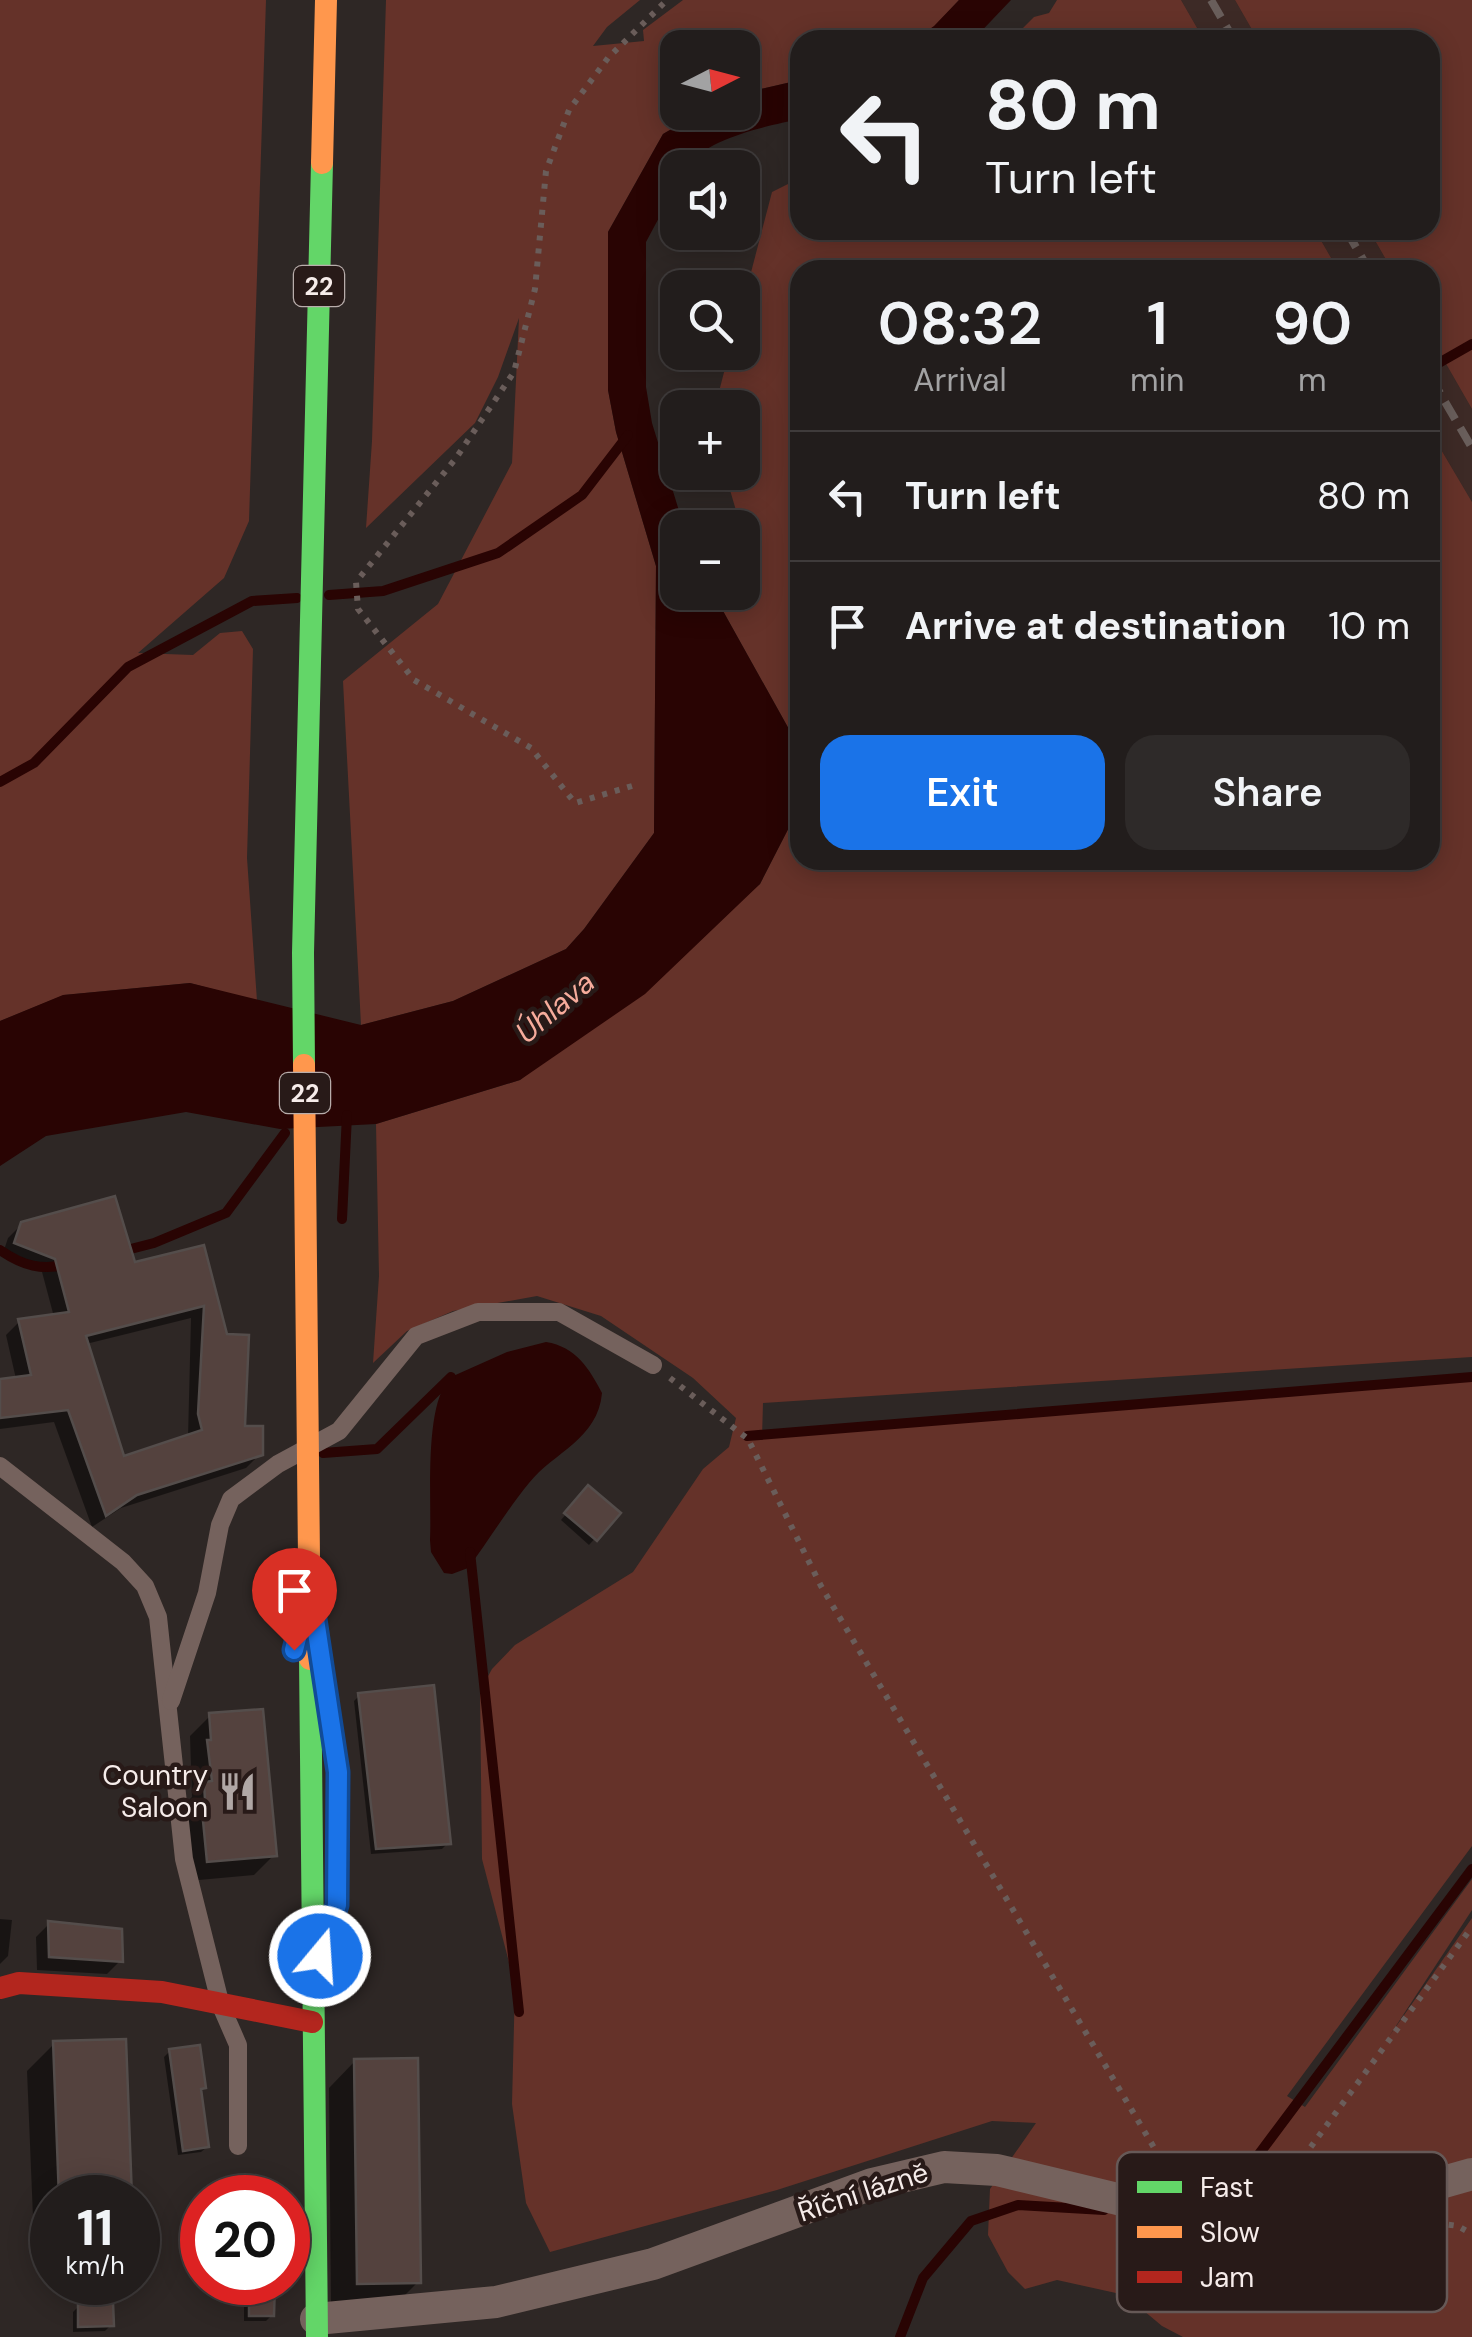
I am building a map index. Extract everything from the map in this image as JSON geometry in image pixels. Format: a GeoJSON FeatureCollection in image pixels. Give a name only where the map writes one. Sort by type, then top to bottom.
{"type":"FeatureCollection","features":[{"type":"Feature","properties":{"kind":"main road","name":"22"},"geometry":{"type":"LineString","coordinates":[[316,2328],[303,953],[326,0]]}},
{"type":"Feature","properties":{"kind":"main road"},"geometry":{"type":"LineString","coordinates":[[0,1988],[19,1983],[162,1992],[312,2022]]}},
{"type":"Feature","properties":{"kind":"street","name":"Říční lázně"},"geometry":{"type":"LineString","coordinates":[[316,2328],[496,2302],[653,2264],[872,2184],[944,2167],[997,2170],[1117,2199]]}},
{"type":"Feature","properties":{"kind":"street","name":"Říční lázně"},"geometry":{"type":"LineString","coordinates":[[1447,2181],[1472,2174]]}},
{"type":"Feature","properties":{"kind":"lane"},"geometry":{"type":"LineString","coordinates":[[169,1706],[207,1593],[220,1525],[231,1499],[278,1464],[339,1430],[416,1336],[478,1312],[559,1312],[653,1364]]}},
{"type":"Feature","properties":{"kind":"lane"},"geometry":{"type":"LineString","coordinates":[[0,1466],[122,1562],[144,1586],[158,1616],[184,1859],[221,2006],[238,2045],[238,2146]]}},
{"type":"Feature","properties":{"kind":"lane"},"geometry":{"type":"LineString","coordinates":[[291,1663],[310,1586]]}},
{"type":"Feature","properties":{"kind":"lane"},"geometry":{"type":"LineString","coordinates":[[310,1586],[338,1772],[337,1829]]}},
{"type":"Feature","properties":{"kind":"lane"},"geometry":{"type":"LineString","coordinates":[[292,1836],[312,1982]]}},
{"type":"Feature","properties":{"kind":"lane"},"geometry":{"type":"LineString","coordinates":[[312,1982],[332,1920]]}},
{"type":"Feature","properties":{"kind":"path"},"geometry":{"type":"LineString","coordinates":[[632,786],[575,803],[531,748],[414,680],[358,609],[356,582],[456,458],[514,372],[535,289],[546,171],[569,110],[608,58],[668,0]]}},
{"type":"Feature","properties":{"kind":"path"},"geometry":{"type":"LineString","coordinates":[[653,1364],[748,1439],[820,1586],[1157,2152]]}},
{"type":"Feature","properties":{"kind":"path"},"geometry":{"type":"LineString","coordinates":[[1307,2152],[1472,1927]]}},
{"type":"Feature","properties":{"kind":"shaded area"},"geometry":{"type":"Polygon","coordinates":[[[0,0],[266,0],[249,521],[224,578],[138,653],[193,655],[220,633],[242,631],[253,649],[247,858],[257,1001],[190,983],[64,995],[0,1021],[0,0]]]}},
{"type":"Feature","properties":{"kind":"shaded area"},"geometry":{"type":"Polygon","coordinates":[[[386,0],[640,0],[607,27],[593,46],[644,41],[643,30],[683,0],[959,0],[929,30],[790,30],[790,82],[760,89],[760,30],[660,30],[660,130],[670,130],[663,134],[608,232],[608,390],[616,432],[656,566],[654,833],[566,949],[453,1001],[361,1025],[343,681],[438,604],[512,463],[519,318],[498,377],[475,423],[366,528],[386,0]]]}},
{"type":"Feature","properties":{"kind":"shaded area"},"geometry":{"type":"Polygon","coordinates":[[[1057,0],[1181,0],[1198,30],[1021,30],[1034,17],[1049,13],[1057,0]]]}},
{"type":"Feature","properties":{"kind":"shaded area"},"geometry":{"type":"Polygon","coordinates":[[[1181,0],[1235,0],[1252,30],[1198,30],[1181,0]]]}},
{"type":"Feature","properties":{"kind":"shaded area"},"geometry":{"type":"Polygon","coordinates":[[[1235,0],[1472,0],[1472,409],[1440,353],[1440,260],[1386,260],[1375,240],[1440,240],[1440,30],[1252,30],[1235,0]]]}},
{"type":"Feature","properties":{"kind":"shaded area"},"geometry":{"type":"Polygon","coordinates":[[[790,183],[790,240],[1321,240],[1332,260],[790,260],[790,731],[722,610],[760,610],[760,510],[736,510],[730,490],[760,490],[760,390],[719,390],[725,370],[760,370],[760,270],[752,270],[760,250],[772,192],[790,183]]]}},
{"type":"Feature","properties":{"kind":"shaded area"},"geometry":{"type":"Polygon","coordinates":[[[1321,240],[1375,240],[1386,260],[1332,260],[1321,240]]]}},
{"type":"Feature","properties":{"kind":"shaded area"},"geometry":{"type":"Polygon","coordinates":[[[1440,353],[1472,409],[1472,502],[1440,448],[1440,353]]]}},
{"type":"Feature","properties":{"kind":"shaded area"},"geometry":{"type":"Polygon","coordinates":[[[1440,448],[1472,502],[1472,1357],[763,1403],[762,1437],[1472,1380],[1472,1846],[1287,2096],[1305,2107],[1472,1879],[1472,1910],[1388,2038],[1472,1918],[1472,2337],[1183,2337],[1145,2312],[1447,2312],[1447,2152],[1117,2152],[1117,2293],[1057,2280],[1025,2289],[1008,2272],[988,2235],[990,2189],[1036,2123],[992,2121],[777,2190],[550,2252],[526,2203],[512,2104],[515,1985],[482,1859],[480,1691],[492,1669],[515,1645],[633,1572],[703,1469],[729,1447],[736,1418],[693,1378],[601,1316],[537,1296],[453,1311],[407,1331],[373,1363],[379,1276],[376,1124],[520,1080],[760,884],[790,826],[790,870],[1440,870],[1440,448]]]}},
{"type":"Feature","properties":{"kind":"water"},"geometry":{"type":"Polygon","coordinates":[[[959,0],[1011,0],[982,30],[928,30],[959,0]]]}},
{"type":"Feature","properties":{"kind":"water"},"geometry":{"type":"Polygon","coordinates":[[[790,82],[790,121],[760,129],[760,89],[790,82]]]}},
{"type":"Feature","properties":{"kind":"water","name":"Úhlava"},"geometry":{"type":"Polygon","coordinates":[[[670,130],[755,130],[705,150],[660,150],[660,216],[646,242],[646,387],[660,449],[660,490],[673,490],[679,510],[660,510],[660,610],[722,610],[790,731],[790,826],[760,884],[645,994],[520,1080],[376,1124],[280,1129],[186,1112],[46,1136],[0,1166],[0,1021],[63,995],[190,983],[361,1025],[453,1001],[566,949],[654,833],[656,566],[616,432],[608,390],[608,232],[663,134],[670,130]]]}},
{"type":"Feature","properties":{"kind":"water"},"geometry":{"type":"Polygon","coordinates":[[[546,1342],[566,1349],[586,1367],[602,1393],[599,1409],[584,1434],[529,1483],[468,1568],[444,1573],[431,1552],[430,1540],[433,1430],[442,1390],[451,1377],[507,1352],[546,1342]]]}},
{"type":"Feature","properties":{"kind":"building"},"geometry":{"type":"Polygon","coordinates":[[[115,1196],[135,1262],[204,1245],[227,1334],[249,1335],[245,1426],[263,1426],[263,1455],[137,1495],[106,1516],[68,1410],[0,1418],[0,1379],[31,1375],[18,1319],[69,1312],[55,1259],[14,1243],[21,1222],[115,1196]],[[204,1306],[86,1336],[124,1456],[202,1430],[198,1414],[204,1306]]]}},
{"type":"Feature","properties":{"kind":"building"},"geometry":{"type":"Polygon","coordinates":[[[588,1485],[621,1513],[597,1541],[564,1513],[588,1485]]]}},
{"type":"Feature","properties":{"kind":"building"},"geometry":{"type":"Polygon","coordinates":[[[434,1685],[451,1844],[376,1849],[358,1693],[434,1685]]]}},
{"type":"Feature","properties":{"kind":"building","name":"Country Saloon"},"geometry":{"type":"Polygon","coordinates":[[[263,1709],[277,1856],[207,1862],[201,1800],[205,1800],[204,1782],[212,1781],[207,1740],[211,1740],[209,1713],[263,1709]]]}},
{"type":"Feature","properties":{"kind":"building"},"geometry":{"type":"Polygon","coordinates":[[[48,1921],[122,1929],[123,1962],[49,1957],[48,1921]]]}},
{"type":"Feature","properties":{"kind":"building"},"geometry":{"type":"Polygon","coordinates":[[[126,2039],[131,2175],[58,2175],[53,2041],[126,2039]]]}},
{"type":"Feature","properties":{"kind":"building"},"geometry":{"type":"Polygon","coordinates":[[[200,2045],[209,2147],[183,2151],[169,2049],[200,2045]]]}},
{"type":"Feature","properties":{"kind":"building"},"geometry":{"type":"Polygon","coordinates":[[[418,2058],[421,2283],[357,2284],[354,2059],[418,2058]]]}},
{"type":"Feature","properties":{"kind":"building"},"geometry":{"type":"Polygon","coordinates":[[[78,2305],[113,2305],[114,2326],[78,2327],[78,2305]]]}},
{"type":"Feature","properties":{"kind":"building"},"geometry":{"type":"Polygon","coordinates":[[[249,2305],[274,2305],[274,2316],[249,2316],[249,2305]]]}},
{"type":"Feature","properties":{"kind":"waterway"},"geometry":{"type":"LineString","coordinates":[[1440,362],[1472,344]]}},
{"type":"Feature","properties":{"kind":"waterway"},"geometry":{"type":"LineString","coordinates":[[329,595],[383,591],[498,553],[582,495],[628,435]]}},
{"type":"Feature","properties":{"kind":"waterway"},"geometry":{"type":"LineString","coordinates":[[0,782],[34,763],[128,667],[252,601],[297,598]]}},
{"type":"Feature","properties":{"kind":"waterway"},"geometry":{"type":"LineString","coordinates":[[342,1219],[347,1115]]}},
{"type":"Feature","properties":{"kind":"waterway"},"geometry":{"type":"LineString","coordinates":[[119,1252],[154,1243],[226,1213],[285,1133]]}},
{"type":"Feature","properties":{"kind":"waterway"},"geometry":{"type":"LineString","coordinates":[[0,1250],[33,1266],[69,1264]]}},
{"type":"Feature","properties":{"kind":"waterway"},"geometry":{"type":"LineString","coordinates":[[323,1453],[377,1449],[451,1377]]}},
{"type":"Feature","properties":{"kind":"waterway"},"geometry":{"type":"LineString","coordinates":[[747,1436],[1472,1377]]}},
{"type":"Feature","properties":{"kind":"waterway"},"geometry":{"type":"LineString","coordinates":[[470,1552],[519,2012]]}},
{"type":"Feature","properties":{"kind":"waterway"},"geometry":{"type":"LineString","coordinates":[[1261,2152],[1472,1869]]}},
{"type":"Feature","properties":{"kind":"waterway"},"geometry":{"type":"LineString","coordinates":[[900,2337],[923,2278],[971,2221],[1018,2205],[1104,2210]]}},
{"type":"Feature","properties":{"kind":"railway"},"geometry":{"type":"LineString","coordinates":[[1211,0],[1228,30]]}},
{"type":"Feature","properties":{"kind":"railway"},"geometry":{"type":"LineString","coordinates":[[1352,240],[1363,260]]}},
{"type":"Feature","properties":{"kind":"railway"},"geometry":{"type":"LineString","coordinates":[[1440,393],[1472,448]]}},
{"type":"Feature","properties":{"kind":"traffic: fast"},"geometry":{"type":"LineString","coordinates":[[304,1065],[303,953],[322,163]]}},
{"type":"Feature","properties":{"kind":"traffic: fast"},"geometry":{"type":"LineString","coordinates":[[310,1659],[317,2337]]}},
{"type":"Feature","properties":{"kind":"traffic: slow"},"geometry":{"type":"LineString","coordinates":[[322,163],[326,0]]}},
{"type":"Feature","properties":{"kind":"traffic: slow"},"geometry":{"type":"LineString","coordinates":[[304,1065],[310,1659]]}},
{"type":"Feature","properties":{"kind":"traffic: jam"},"geometry":{"type":"LineString","coordinates":[[0,1988],[19,1983],[162,1992],[312,2022]]}},
{"type":"Feature","properties":{"kind":"place","name":"Country Saloon"},"geometry":{"type":"Point","coordinates":[238,1791]}},
{"type":"Feature","properties":{"kind":"route"},"geometry":{"type":"LineString","coordinates":[[294,1650],[310,1586],[338,1772],[337,1905],[320,1956]]}}]}
